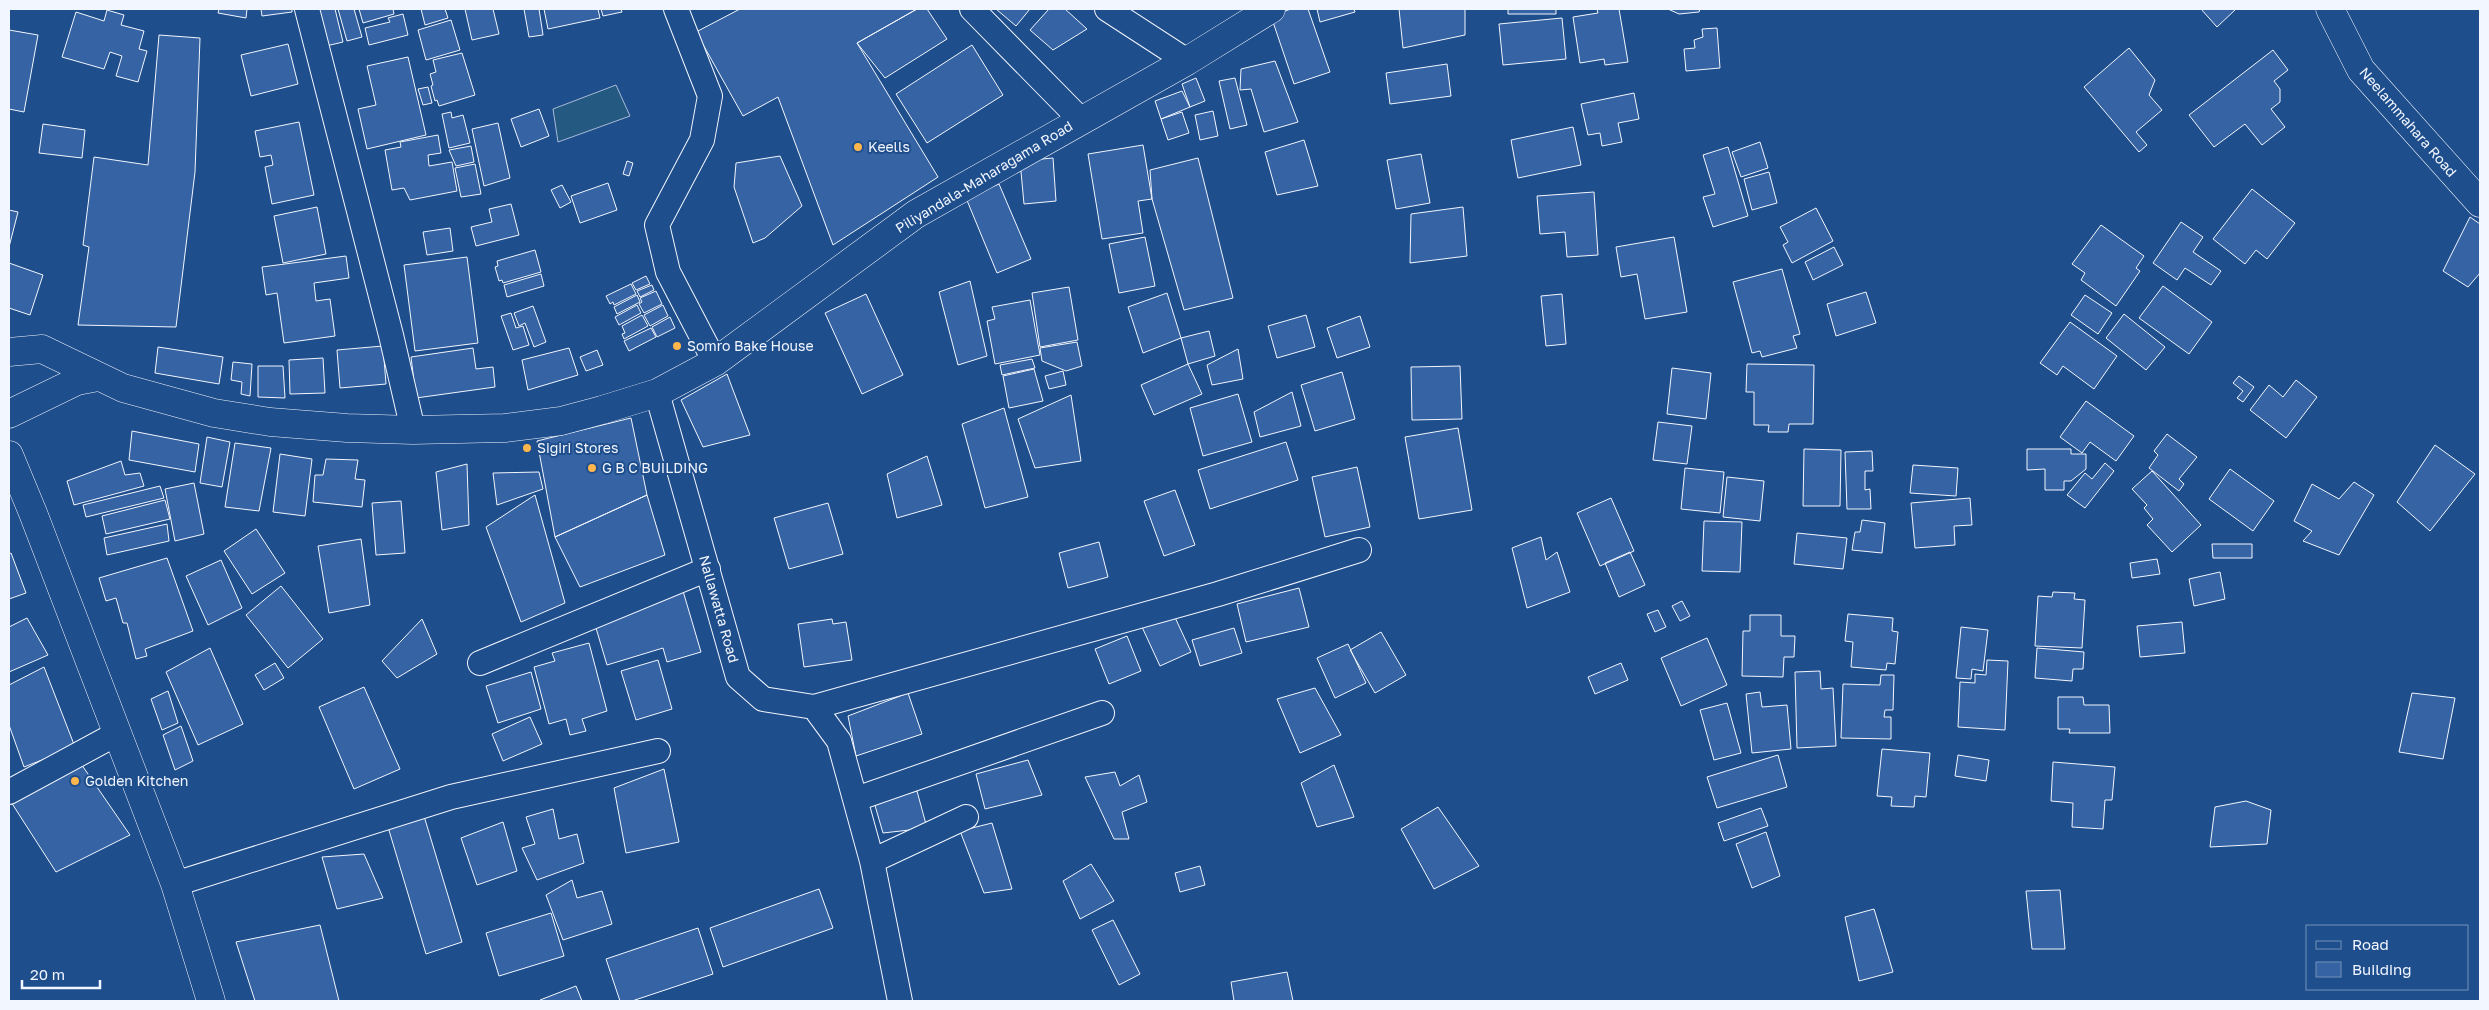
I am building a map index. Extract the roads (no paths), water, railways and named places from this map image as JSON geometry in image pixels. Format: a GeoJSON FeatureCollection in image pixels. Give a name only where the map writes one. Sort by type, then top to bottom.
{"type":"FeatureCollection","features":[{"type":"Feature","properties":{"kind":"main road","name":"Piliyandala-Maharagama Road"},"geometry":{"type":"LineString","coordinates":[[9,352],[42,350],[123,388],[214,413],[270,422],[347,428],[413,430],[505,428],[561,421],[657,393],[716,362],[916,214],[1187,61],[1271,9]]}},
{"type":"Feature","properties":{"kind":"main road","name":"Neelammahara Road"},"geometry":{"type":"LineString","coordinates":[[2330,9],[2361,70],[2480,203]]}},
{"type":"Feature","properties":{"kind":"main road"},"geometry":{"type":"LineString","coordinates":[[9,414],[78,381],[98,377]]}},
{"type":"Feature","properties":{"kind":"main road"},"geometry":{"type":"LineString","coordinates":[[9,456],[33,513],[175,884],[209,1000]]}},
{"type":"Feature","properties":{"kind":"street"},"geometry":{"type":"LineString","coordinates":[[307,9],[391,336],[413,430]]}},
{"type":"Feature","properties":{"kind":"street"},"geometry":{"type":"LineString","coordinates":[[676,9],[710,96],[702,140],[657,225],[668,272],[716,362]]}},
{"type":"Feature","properties":{"kind":"street"},"geometry":{"type":"LineString","coordinates":[[972,9],[1082,120]]}},
{"type":"Feature","properties":{"kind":"street"},"geometry":{"type":"LineString","coordinates":[[1107,9],[1187,61]]}},
{"type":"Feature","properties":{"kind":"street","name":"Nallawatta Road"},"geometry":{"type":"LineString","coordinates":[[657,393],[738,677],[763,699],[814,706]]}},
{"type":"Feature","properties":{"kind":"street"},"geometry":{"type":"LineString","coordinates":[[900,1001],[872,861],[856,799],[839,741],[814,706],[1218,594],[1359,550]]}},
{"type":"Feature","properties":{"kind":"street"},"geometry":{"type":"LineString","coordinates":[[480,663],[708,569]]}},
{"type":"Feature","properties":{"kind":"street"},"geometry":{"type":"LineString","coordinates":[[856,799],[1102,714]]}},
{"type":"Feature","properties":{"kind":"street"},"geometry":{"type":"LineString","coordinates":[[9,792],[118,733]]}},
{"type":"Feature","properties":{"kind":"street"},"geometry":{"type":"LineString","coordinates":[[175,884],[451,798],[658,751]]}},
{"type":"Feature","properties":{"kind":"street"},"geometry":{"type":"LineString","coordinates":[[872,861],[966,817]]}},
{"type":"Feature","properties":{"kind":"place","name":"Keells"},"geometry":{"type":"Point","coordinates":[858,147]}},
{"type":"Feature","properties":{"kind":"place","name":"Somro Bake House"},"geometry":{"type":"Point","coordinates":[677,346]}},
{"type":"Feature","properties":{"kind":"place","name":"Sigiri Stores"},"geometry":{"type":"Point","coordinates":[527,448]}},
{"type":"Feature","properties":{"kind":"place","name":"G B C BUILDING"},"geometry":{"type":"Point","coordinates":[592,468]}},
{"type":"Feature","properties":{"kind":"place","name":"Golden Kitchen"},"geometry":{"type":"Point","coordinates":[75,781]}}]}
